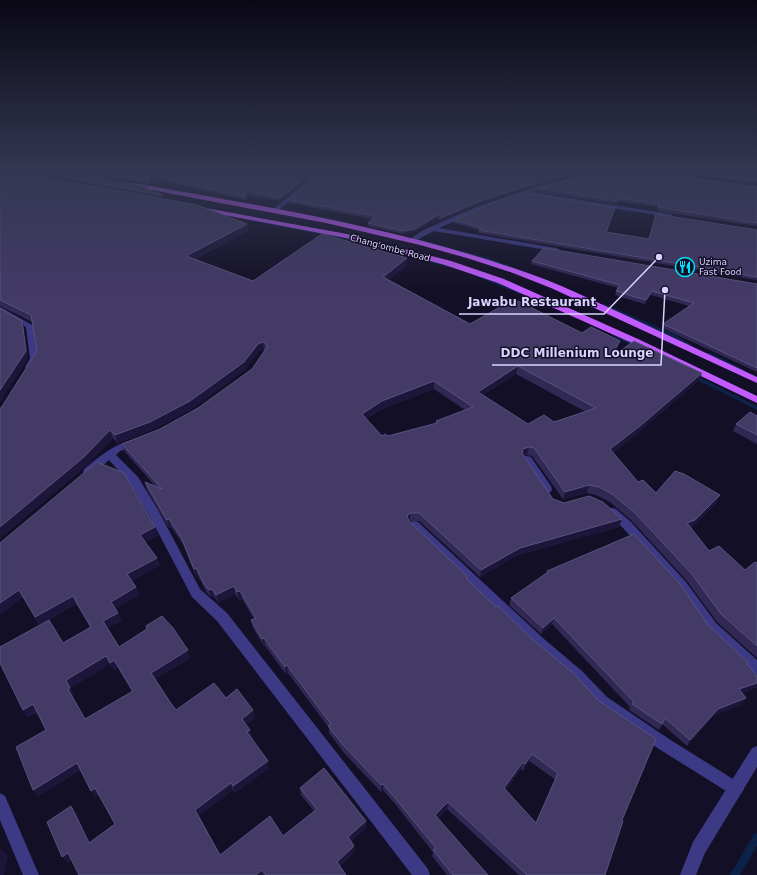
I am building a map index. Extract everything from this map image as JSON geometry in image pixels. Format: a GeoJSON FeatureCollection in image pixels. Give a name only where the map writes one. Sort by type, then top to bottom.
{"type":"FeatureCollection","features":[{"type":"Feature","properties":{"kind":"main road","name":"Chang'ombe Road"},"geometry":{"type":"LineString","coordinates":[[204,210],[346,236],[448,263],[501,281],[606,328],[757,400]]}},
{"type":"Feature","properties":{"kind":"main road","name":"Chang'ombe Road"},"geometry":{"type":"LineString","coordinates":[[274,210],[413,240],[517,272],[570,293],[757,380]]}},
{"type":"Feature","properties":{"kind":"street"},"geometry":{"type":"LineString","coordinates":[[413,240],[471,210]]}},
{"type":"Feature","properties":{"kind":"street"},"geometry":{"type":"LineString","coordinates":[[628,210],[679,218]]}},
{"type":"Feature","properties":{"kind":"street"},"geometry":{"type":"LineString","coordinates":[[432,229],[564,251]]}},
{"type":"Feature","properties":{"kind":"street"},"geometry":{"type":"LineString","coordinates":[[0,309],[30,326],[34,359],[25,372]]}},
{"type":"Feature","properties":{"kind":"street"},"geometry":{"type":"LineString","coordinates":[[79,479],[108,454],[116,449],[142,439]]}},
{"type":"Feature","properties":{"kind":"street"},"geometry":{"type":"LineString","coordinates":[[108,454],[134,480],[154,513],[196,593],[222,618],[300,716],[422,875]]}},
{"type":"Feature","properties":{"kind":"street"},"geometry":{"type":"LineString","coordinates":[[527,460],[552,497]]}},
{"type":"Feature","properties":{"kind":"street"},"geometry":{"type":"LineString","coordinates":[[605,506],[627,525],[682,586],[711,627],[757,669]]}},
{"type":"Feature","properties":{"kind":"street"},"geometry":{"type":"LineString","coordinates":[[414,525],[539,643],[577,675],[602,702],[664,744],[736,789]]}},
{"type":"Feature","properties":{"kind":"street"},"geometry":{"type":"LineString","coordinates":[[688,875],[699,848],[757,753]]}},
{"type":"Feature","properties":{"kind":"street"},"geometry":{"type":"LineString","coordinates":[[0,801],[31,875]]}},
{"type":"Feature","properties":{"kind":"building"},"geometry":{"type":"Polygon","coordinates":[[[0,210],[210,210],[247,224],[186,256],[253,281],[322,234],[407,258],[383,277],[470,324],[514,299],[582,333],[591,327],[620,341],[610,358],[634,341],[702,373],[640,426],[610,449],[638,482],[643,480],[656,493],[675,471],[684,474],[720,495],[695,520],[687,523],[709,551],[719,546],[745,570],[755,562],[757,563],[757,646],[721,614],[691,573],[635,513],[612,494],[599,487],[589,485],[565,492],[534,448],[529,447],[523,449],[522,453],[553,499],[564,503],[589,496],[603,502],[622,519],[520,548],[481,570],[419,513],[410,513],[407,516],[409,521],[468,577],[466,578],[471,583],[496,607],[498,606],[531,638],[573,673],[599,701],[656,739],[622,820],[623,821],[605,875],[527,875],[448,802],[435,815],[488,875],[453,875],[433,850],[436,848],[383,784],[381,785],[344,746],[328,726],[331,724],[287,665],[285,667],[264,638],[262,639],[251,620],[256,618],[240,591],[237,592],[234,586],[216,595],[212,589],[209,590],[205,585],[196,568],[194,569],[181,537],[169,519],[167,520],[145,482],[162,489],[122,444],[160,429],[198,408],[252,369],[267,347],[267,345],[263,342],[258,344],[244,362],[190,401],[150,422],[115,435],[110,430],[84,457],[0,527],[0,408],[37,351],[31,315],[0,300],[0,210]],[[518,366],[478,392],[528,424],[544,415],[554,422],[596,408],[518,366]],[[434,381],[382,401],[362,414],[382,436],[385,434],[388,436],[437,423],[436,421],[473,407],[434,381]],[[532,754],[525,764],[523,762],[504,788],[536,823],[558,773],[532,754]]]}},
{"type":"Feature","properties":{"kind":"building"},"geometry":{"type":"Polygon","coordinates":[[[342,210],[460,210],[443,217],[438,215],[415,229],[404,231],[368,223],[375,216],[342,210]]]}},
{"type":"Feature","properties":{"kind":"building"},"geometry":{"type":"Polygon","coordinates":[[[477,210],[614,210],[606,232],[649,239],[656,214],[757,230],[757,277],[479,230],[482,228],[454,220],[477,210]]]}},
{"type":"Feature","properties":{"kind":"building"},"geometry":{"type":"Polygon","coordinates":[[[676,210],[757,210],[757,223],[676,210]]]}},
{"type":"Feature","properties":{"kind":"building"},"geometry":{"type":"Polygon","coordinates":[[[544,248],[757,284],[757,368],[663,324],[694,303],[652,291],[646,300],[616,291],[620,285],[532,261],[544,248]]]}},
{"type":"Feature","properties":{"kind":"building"},"geometry":{"type":"Polygon","coordinates":[[[0,308],[22,321],[26,351],[0,390],[0,308]]]}},
{"type":"Feature","properties":{"kind":"building"},"geometry":{"type":"Polygon","coordinates":[[[750,412],[757,416],[757,435],[736,424],[750,412]]]}},
{"type":"Feature","properties":{"kind":"building"},"geometry":{"type":"Polygon","coordinates":[[[97,462],[124,473],[155,527],[140,535],[157,558],[127,574],[136,587],[111,602],[118,613],[103,621],[119,647],[147,629],[146,626],[162,616],[173,628],[188,650],[151,673],[170,702],[176,710],[214,683],[226,698],[237,689],[253,710],[242,719],[250,730],[247,732],[268,761],[233,786],[231,783],[195,810],[220,855],[270,816],[283,836],[317,809],[300,788],[324,768],[366,821],[348,837],[354,846],[337,862],[346,875],[266,875],[262,870],[256,875],[79,875],[68,853],[62,857],[47,822],[71,806],[89,843],[115,824],[95,788],[91,791],[77,763],[33,790],[16,747],[46,730],[33,704],[23,710],[0,663],[0,647],[49,620],[63,643],[91,627],[73,596],[35,617],[19,590],[0,603],[0,543],[97,462]],[[106,656],[66,680],[70,688],[68,689],[85,719],[133,691],[114,660],[110,663],[106,656]]]}},
{"type":"Feature","properties":{"kind":"building"},"geometry":{"type":"Polygon","coordinates":[[[634,534],[680,584],[708,625],[748,662],[747,664],[757,676],[757,683],[739,689],[746,698],[718,709],[690,740],[665,718],[662,724],[632,704],[634,702],[554,618],[543,628],[511,598],[548,572],[547,571],[634,534]]]}},
{"type":"Feature","properties":{"kind":"waterway"},"geometry":{"type":"LineString","coordinates":[[251,220],[354,240]]}},
{"type":"Feature","properties":{"kind":"waterway"},"geometry":{"type":"LineString","coordinates":[[422,241],[485,258],[530,274]]}},
{"type":"Feature","properties":{"kind":"waterway"},"geometry":{"type":"LineString","coordinates":[[428,260],[456,268]]}},
{"type":"Feature","properties":{"kind":"waterway"},"geometry":{"type":"LineString","coordinates":[[474,274],[521,293]]}},
{"type":"Feature","properties":{"kind":"waterway"},"geometry":{"type":"LineString","coordinates":[[603,305],[674,336],[690,345]]}},
{"type":"Feature","properties":{"kind":"waterway"},"geometry":{"type":"LineString","coordinates":[[613,334],[636,346]]}},
{"type":"Feature","properties":{"kind":"waterway"},"geometry":{"type":"LineString","coordinates":[[709,354],[743,370]]}},
{"type":"Feature","properties":{"kind":"waterway"},"geometry":{"type":"LineString","coordinates":[[693,376],[757,408]]}},
{"type":"Feature","properties":{"kind":"waterway"},"geometry":{"type":"LineString","coordinates":[[735,875],[757,837]]}},
{"type":"Feature","properties":{"kind":"place","name":"Jawabu Restaurant"},"geometry":{"type":"Point","coordinates":[659,257]}},
{"type":"Feature","properties":{"kind":"place","name":"Uzima Fast Food"},"geometry":{"type":"Point","coordinates":[685,267]}},
{"type":"Feature","properties":{"kind":"place","name":"DDC Millenium Lounge"},"geometry":{"type":"Point","coordinates":[665,290]}}]}
